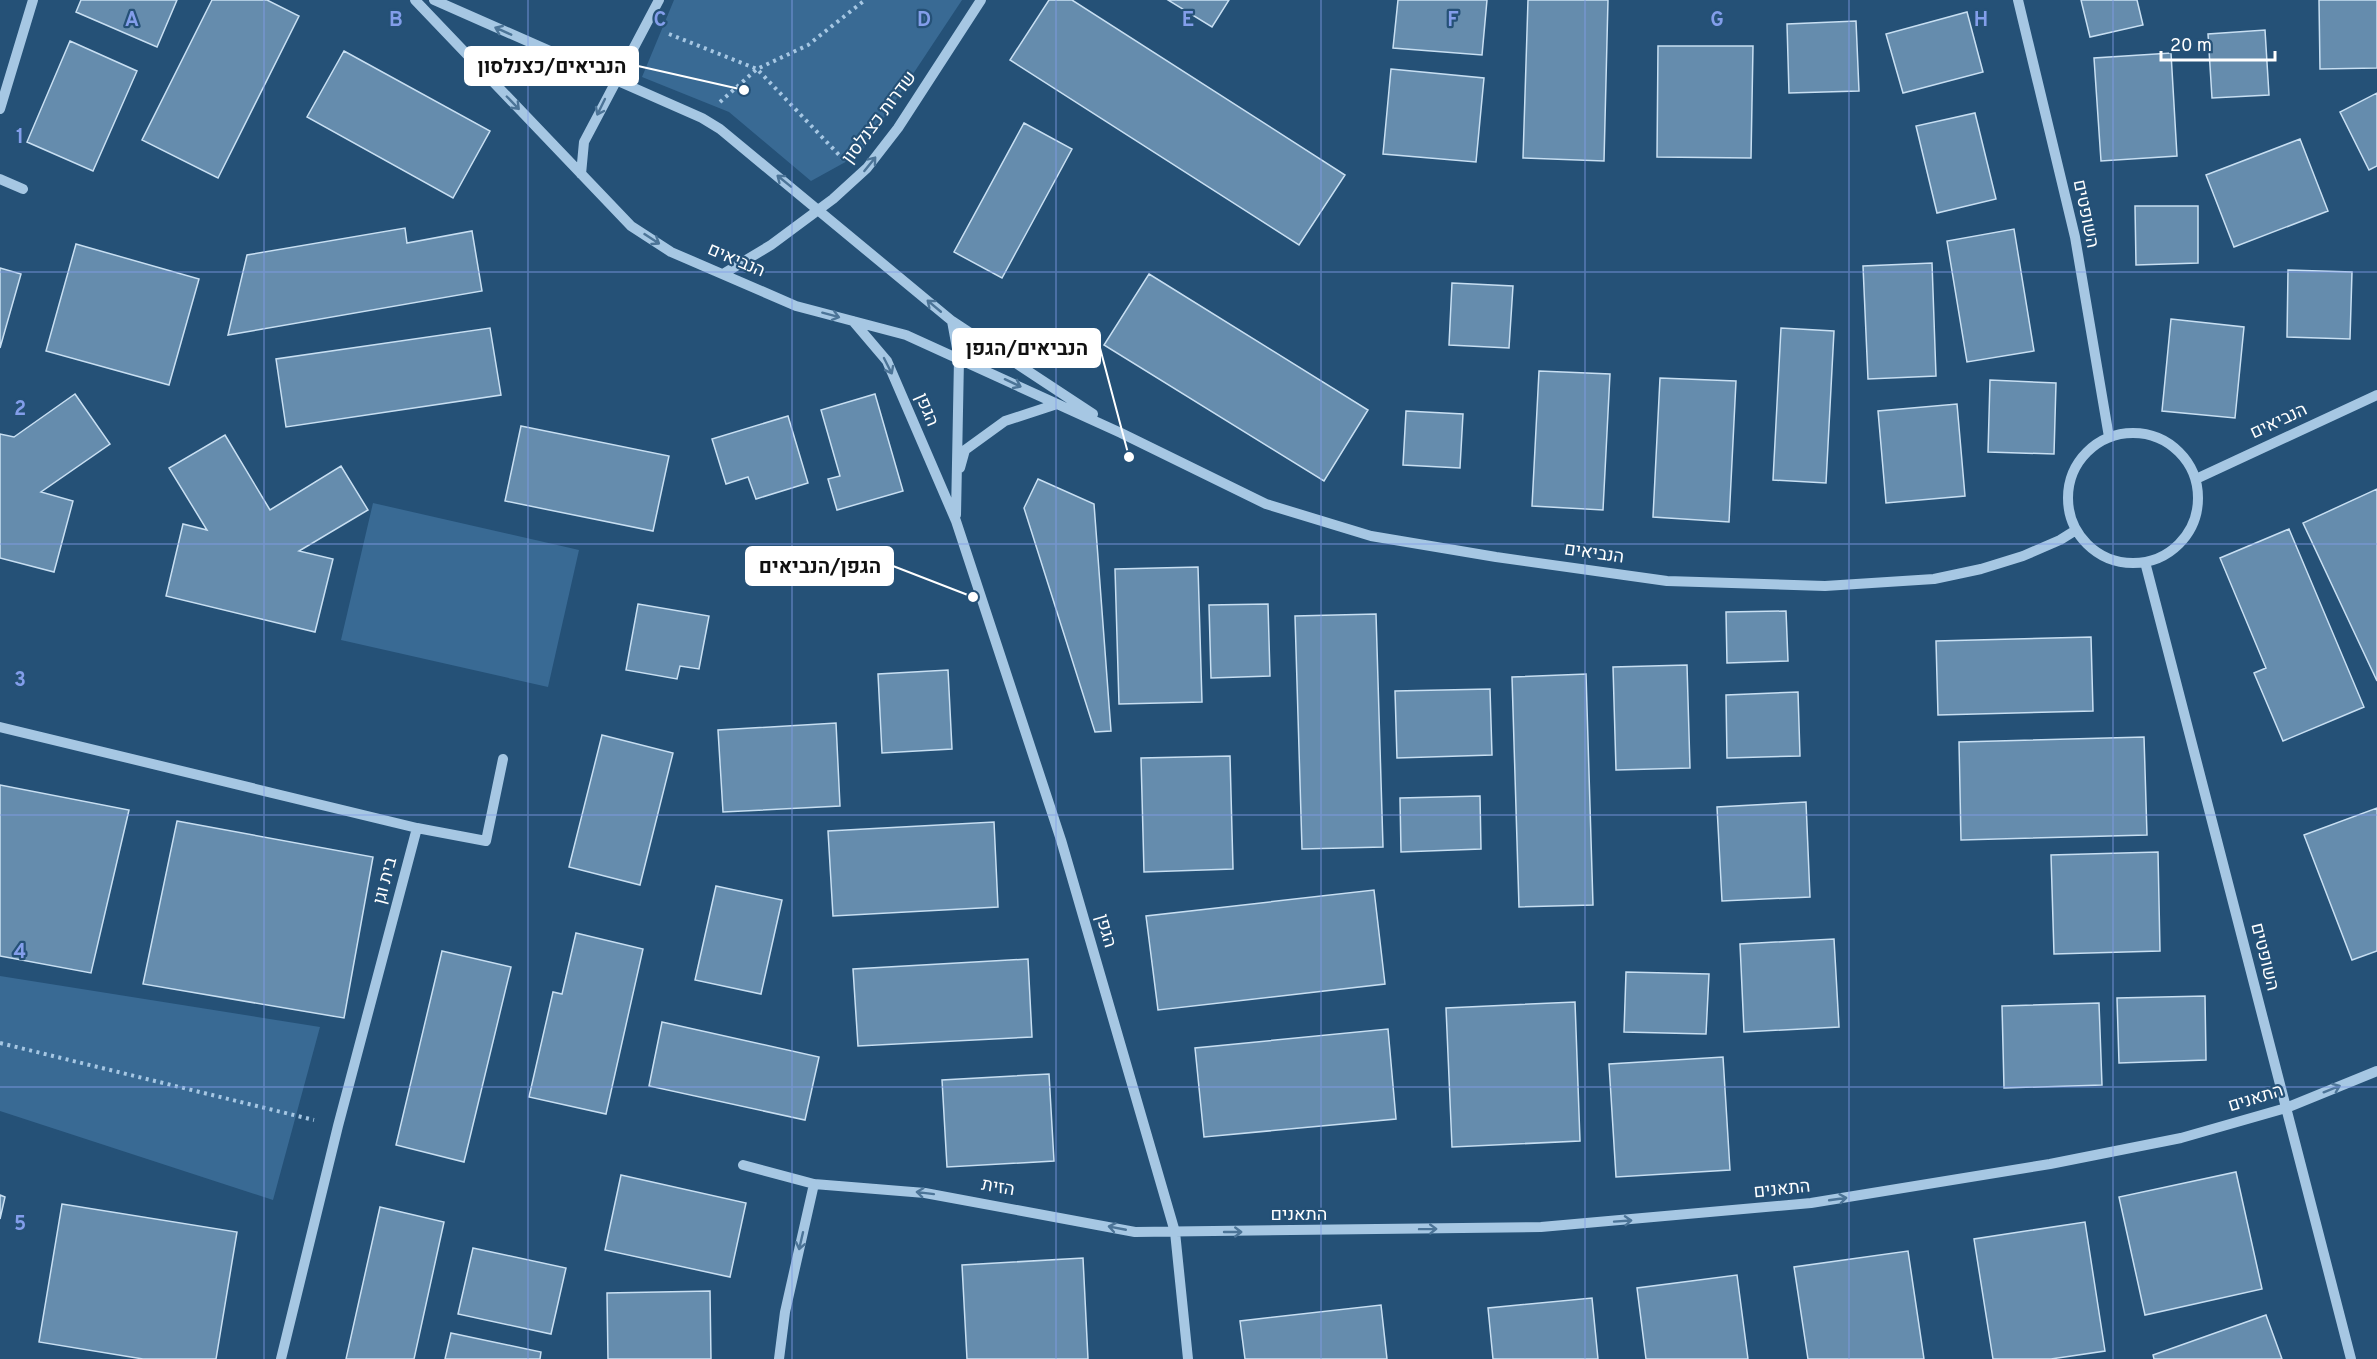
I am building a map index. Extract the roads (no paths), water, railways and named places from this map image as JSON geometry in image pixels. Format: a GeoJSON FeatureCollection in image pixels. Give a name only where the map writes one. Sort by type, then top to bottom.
{"type":"FeatureCollection","features":[{"type":"Feature","properties":{"kind":"street"},"geometry":{"type":"LineString","coordinates":[[0,109],[33,0]]}},
{"type":"Feature","properties":{"kind":"street","name":"הנביאים"},"geometry":{"type":"LineString","coordinates":[[415,0],[631,226],[671,252],[796,306],[906,334],[1121,433],[1266,504],[1317,521],[1371,536],[1428,546],[1667,581],[1825,586],[1934,579],[2023,556],[2060,540],[2076,530]]}},
{"type":"Feature","properties":{"kind":"street","name":"הנביאים"},"geometry":{"type":"LineString","coordinates":[[434,0],[702,118],[720,129],[952,321],[1121,433]]}},
{"type":"Feature","properties":{"kind":"street"},"geometry":{"type":"LineString","coordinates":[[581,174],[584,142],[659,0]]}},
{"type":"Feature","properties":{"kind":"street","name":"שדרות כצנלסון"},"geometry":{"type":"LineString","coordinates":[[723,274],[771,245],[859,176],[898,128],[981,0]]}},
{"type":"Feature","properties":{"kind":"street","name":"השופטים"},"geometry":{"type":"LineString","coordinates":[[2018,0],[2074,237],[2109,437]]}},
{"type":"Feature","properties":{"kind":"street"},"geometry":{"type":"LineString","coordinates":[[0,179],[23,189]]}},
{"type":"Feature","properties":{"kind":"street","name":"הגפן"},"geometry":{"type":"LineString","coordinates":[[853,321],[887,361],[956,521],[1061,840],[1175,1232],[1188,1359]]}},
{"type":"Feature","properties":{"kind":"street","name":"הגפן"},"geometry":{"type":"LineString","coordinates":[[952,321],[959,359],[956,521]]}},
{"type":"Feature","properties":{"kind":"street","name":"הנביאים"},"geometry":{"type":"LineString","coordinates":[[2196,479],[2377,395]]}},
{"type":"Feature","properties":{"kind":"street"},"geometry":{"type":"LineString","coordinates":[[956,483],[965,450],[1005,421],[1057,404]]}},
{"type":"Feature","properties":{"kind":"street"},"geometry":{"type":"LineString","coordinates":[[2130,433],[2151,435],[2171,445],[2187,460],[2196,479],[2198,501],[2194,522],[2183,541],[2166,555],[2145,562],[2125,563],[2106,557],[2089,546],[2076,530],[2069,510],[2069,487],[2076,466],[2090,449],[2109,437],[2130,433]]}},
{"type":"Feature","properties":{"kind":"street","name":"השופטים"},"geometry":{"type":"LineString","coordinates":[[2145,562],[2351,1359]]}},
{"type":"Feature","properties":{"kind":"street"},"geometry":{"type":"LineString","coordinates":[[0,727],[417,828],[486,841],[503,759]]}},
{"type":"Feature","properties":{"kind":"street","name":"בית וגן"},"geometry":{"type":"LineString","coordinates":[[281,1359],[338,1126],[417,828]]}},
{"type":"Feature","properties":{"kind":"street","name":"התאנים"},"geometry":{"type":"LineString","coordinates":[[1175,1232],[1541,1227],[1811,1203],[1929,1186],[2181,1138],[2286,1108],[2377,1071]]}},
{"type":"Feature","properties":{"kind":"street","name":"הזית"},"geometry":{"type":"LineString","coordinates":[[743,1165],[814,1184],[925,1193],[1135,1232],[1175,1232]]}},
{"type":"Feature","properties":{"kind":"street"},"geometry":{"type":"LineString","coordinates":[[779,1359],[785,1312],[814,1184]]}},
{"type":"Feature","properties":{"kind":"place","name":"הנביאים/כצנלסון"},"geometry":{"type":"Point","coordinates":[744,90]}},
{"type":"Feature","properties":{"kind":"place","name":"הנביאים/הגפן"},"geometry":{"type":"Point","coordinates":[1129,457]}},
{"type":"Feature","properties":{"kind":"place","name":"הגפן/הנביאים"},"geometry":{"type":"Point","coordinates":[973,597]}}]}
